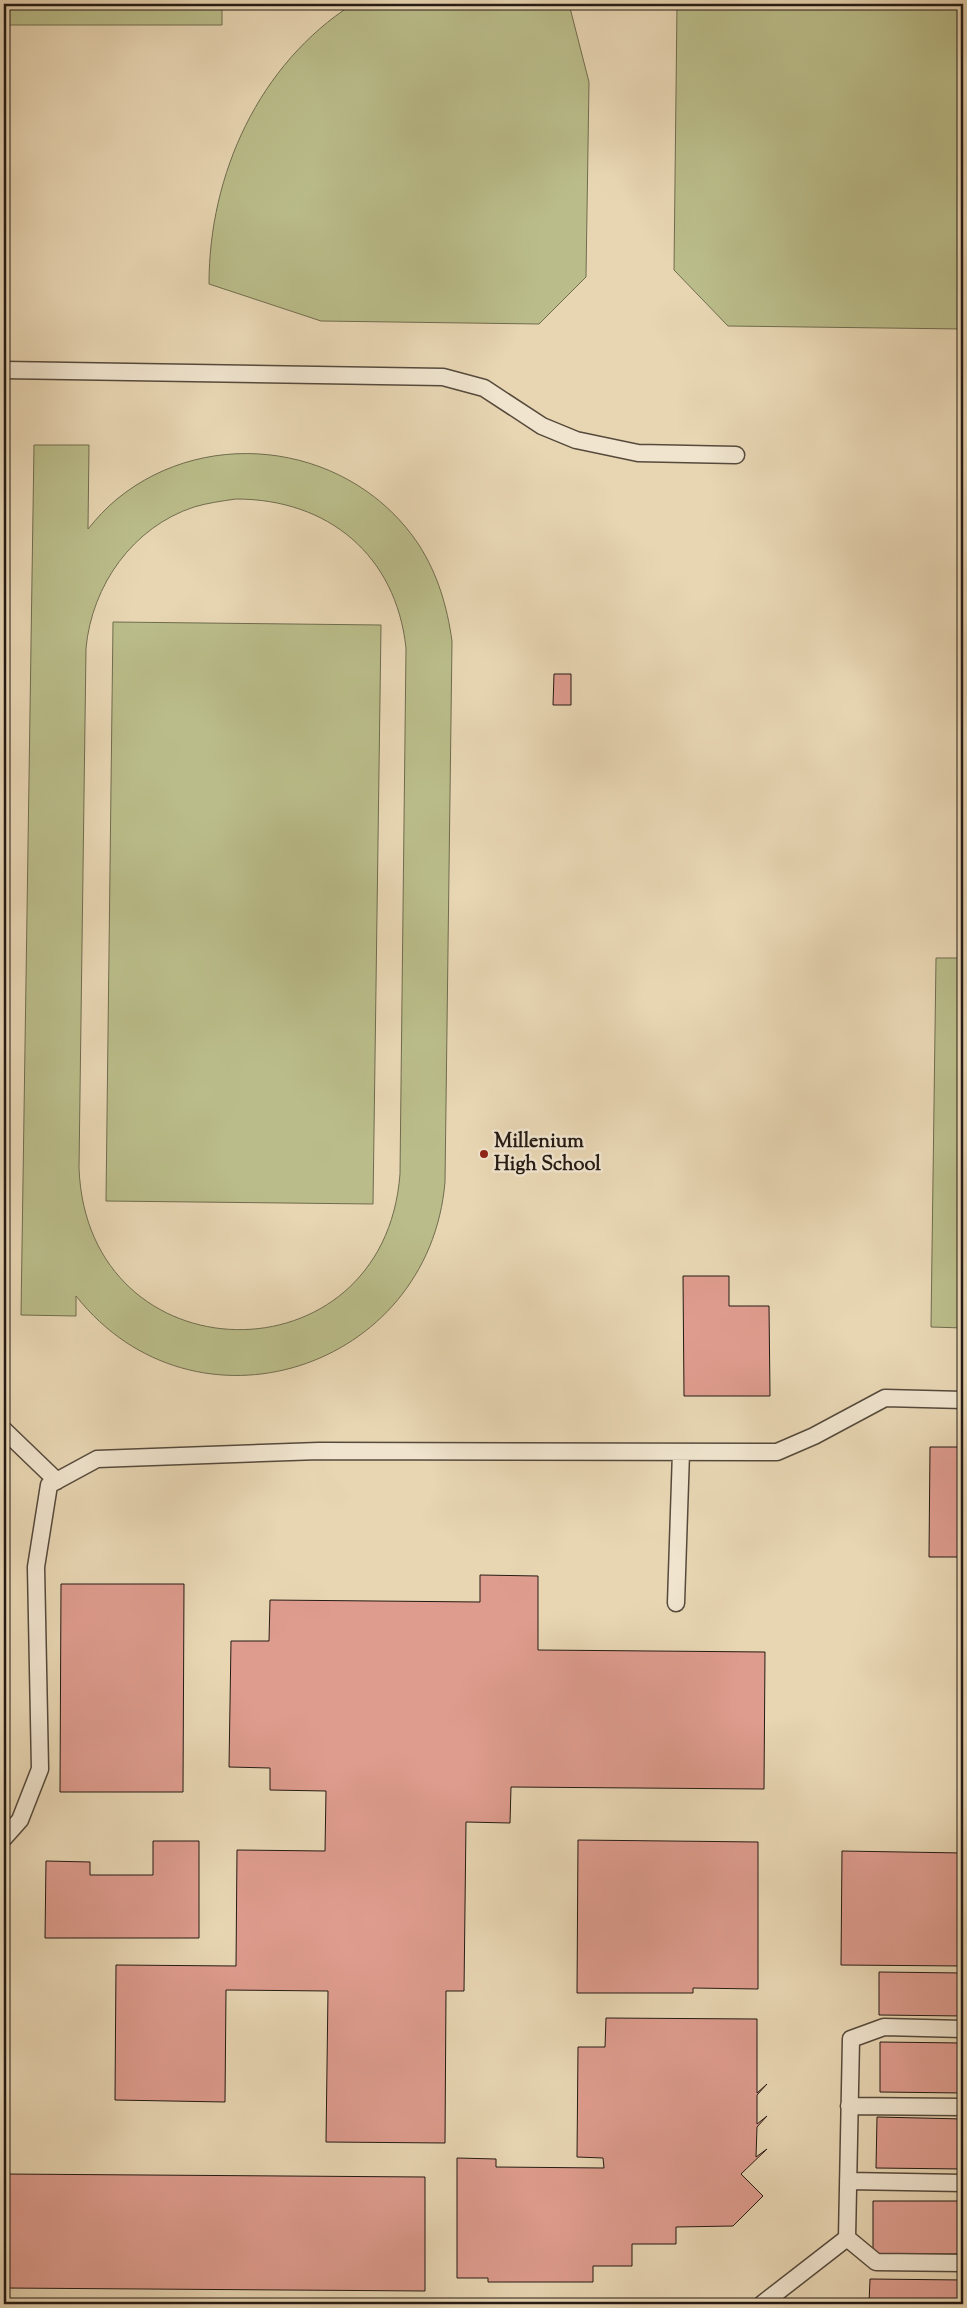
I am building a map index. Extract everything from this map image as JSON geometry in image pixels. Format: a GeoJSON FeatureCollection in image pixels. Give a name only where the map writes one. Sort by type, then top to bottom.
{"type":"FeatureCollection","features":[{"type":"Feature","properties":{"kind":"lane"},"geometry":{"type":"LineString","coordinates":[[4,370],[443,377],[484,388],[542,426],[576,440],[638,453],[736,455]]}},
{"type":"Feature","properties":{"kind":"lane"},"geometry":{"type":"LineString","coordinates":[[4,1838],[20,1820],[40,1769],[36,1568],[50,1485],[97,1459],[319,1451],[778,1452],[885,1398],[963,1400]]}},
{"type":"Feature","properties":{"kind":"lane"},"geometry":{"type":"LineString","coordinates":[[4,1430],[57,1481]]}},
{"type":"Feature","properties":{"kind":"lane"},"geometry":{"type":"LineString","coordinates":[[676,1603],[681,1452]]}},
{"type":"Feature","properties":{"kind":"lane"},"geometry":{"type":"LineString","coordinates":[[847,2238],[852,2039],[884,2027],[963,2029]]}},
{"type":"Feature","properties":{"kind":"lane"},"geometry":{"type":"LineString","coordinates":[[849,2106],[963,2107]]}},
{"type":"Feature","properties":{"kind":"lane"},"geometry":{"type":"LineString","coordinates":[[848,2181],[963,2183]]}},
{"type":"Feature","properties":{"kind":"lane"},"geometry":{"type":"LineString","coordinates":[[847,2238],[876,2262],[963,2263]]}},
{"type":"Feature","properties":{"kind":"lane"},"geometry":{"type":"LineString","coordinates":[[762,2304],[847,2238]]}},
{"type":"Feature","properties":{"kind":"green space"},"geometry":{"type":"Polygon","coordinates":[[[4,4],[222,4],[222,25],[4,25],[4,4]]]}},
{"type":"Feature","properties":{"kind":"green space"},"geometry":{"type":"Polygon","coordinates":[[[353,4],[569,4],[589,82],[586,277],[539,324],[321,321],[209,284],[211,243],[218,202],[230,163],[246,125],[266,90],[291,58],[320,29],[353,4]]]}},
{"type":"Feature","properties":{"kind":"green space"},"geometry":{"type":"Polygon","coordinates":[[[677,4],[963,4],[963,329],[728,326],[674,270],[677,4]]]}},
{"type":"Feature","properties":{"kind":"green space"},"geometry":{"type":"Polygon","coordinates":[[[34,445],[89,445],[88,529],[117,499],[154,475],[194,460],[236,454],[278,456],[319,466],[357,485],[391,511],[419,545],[426,556],[441,591],[452,641],[445,1182],[429,1247],[397,1300],[353,1340],[299,1366],[241,1375],[182,1368],[125,1342],[76,1296],[76,1316],[21,1315],[34,445]],[[236,499],[204,504],[172,516],[152,529],[119,561],[107,581],[97,602],[86,648],[79,1168],[94,1238],[130,1288],[180,1319],[236,1330],[294,1321],[344,1292],[382,1243],[400,1174],[406,648],[400,615],[388,585],[372,560],[352,539],[328,522],[300,509],[269,502],[236,499]]]}},
{"type":"Feature","properties":{"kind":"green space"},"geometry":{"type":"Polygon","coordinates":[[[113,622],[381,625],[373,1204],[106,1201],[113,622]]]}},
{"type":"Feature","properties":{"kind":"green space"},"geometry":{"type":"Polygon","coordinates":[[[936,958],[963,958],[963,1328],[931,1327],[936,958]]]}},
{"type":"Feature","properties":{"kind":"building"},"geometry":{"type":"Polygon","coordinates":[[[554,674],[571,674],[571,705],[553,705],[554,674]]]}},
{"type":"Feature","properties":{"kind":"building"},"geometry":{"type":"Polygon","coordinates":[[[683,1276],[729,1276],[729,1306],[769,1306],[770,1396],[684,1396],[683,1276]]]}},
{"type":"Feature","properties":{"kind":"building"},"geometry":{"type":"Polygon","coordinates":[[[930,1447],[963,1447],[963,1557],[929,1557],[930,1447]]]}},
{"type":"Feature","properties":{"kind":"building"},"geometry":{"type":"Polygon","coordinates":[[[480,1575],[538,1576],[538,1650],[765,1652],[764,1789],[511,1787],[510,1823],[466,1822],[464,1991],[446,1991],[445,2143],[326,2142],[328,1991],[226,1990],[225,2102],[115,2100],[116,1965],[236,1966],[237,1850],[325,1851],[326,1791],[270,1790],[270,1768],[229,1767],[231,1641],[269,1641],[270,1600],[480,1602],[480,1575]]]}},
{"type":"Feature","properties":{"kind":"building"},"geometry":{"type":"Polygon","coordinates":[[[61,1584],[184,1584],[183,1792],[60,1792],[61,1584]]]}},
{"type":"Feature","properties":{"kind":"building"},"geometry":{"type":"Polygon","coordinates":[[[578,1840],[758,1842],[758,1989],[693,1988],[693,1993],[577,1993],[578,1840]]]}},
{"type":"Feature","properties":{"kind":"building"},"geometry":{"type":"Polygon","coordinates":[[[153,1841],[199,1841],[199,1938],[45,1938],[46,1861],[90,1862],[90,1875],[153,1875],[153,1841]]]}},
{"type":"Feature","properties":{"kind":"building"},"geometry":{"type":"Polygon","coordinates":[[[842,1851],[963,1853],[963,1966],[841,1965],[842,1851]]]}},
{"type":"Feature","properties":{"kind":"building"},"geometry":{"type":"Polygon","coordinates":[[[879,1972],[963,1973],[963,2016],[879,2015],[879,1972]]]}},
{"type":"Feature","properties":{"kind":"building"},"geometry":{"type":"Polygon","coordinates":[[[606,2018],[757,2019],[757,2093],[767,2084],[757,2095],[757,2124],[767,2116],[757,2127],[756,2157],[767,2149],[741,2174],[763,2196],[733,2226],[676,2227],[676,2244],[632,2244],[632,2266],[593,2266],[593,2282],[488,2282],[488,2278],[457,2278],[457,2158],[496,2159],[496,2167],[604,2168],[603,2158],[577,2157],[578,2047],[605,2047],[606,2018]]]}},
{"type":"Feature","properties":{"kind":"building"},"geometry":{"type":"Polygon","coordinates":[[[880,2042],[963,2043],[963,2093],[880,2092],[880,2042]]]}},
{"type":"Feature","properties":{"kind":"building"},"geometry":{"type":"Polygon","coordinates":[[[877,2117],[963,2119],[963,2169],[876,2168],[877,2117]]]}},
{"type":"Feature","properties":{"kind":"building"},"geometry":{"type":"Polygon","coordinates":[[[4,2174],[425,2177],[425,2291],[4,2288],[4,2174]]]}},
{"type":"Feature","properties":{"kind":"building"},"geometry":{"type":"Polygon","coordinates":[[[873,2201],[963,2201],[963,2254],[873,2254],[873,2201]]]}},
{"type":"Feature","properties":{"kind":"building"},"geometry":{"type":"Polygon","coordinates":[[[870,2279],[963,2280],[963,2304],[869,2304],[870,2279]]]}},
{"type":"Feature","properties":{"kind":"place","name":"Millenium High School"},"geometry":{"type":"Point","coordinates":[484,1154]}}]}
